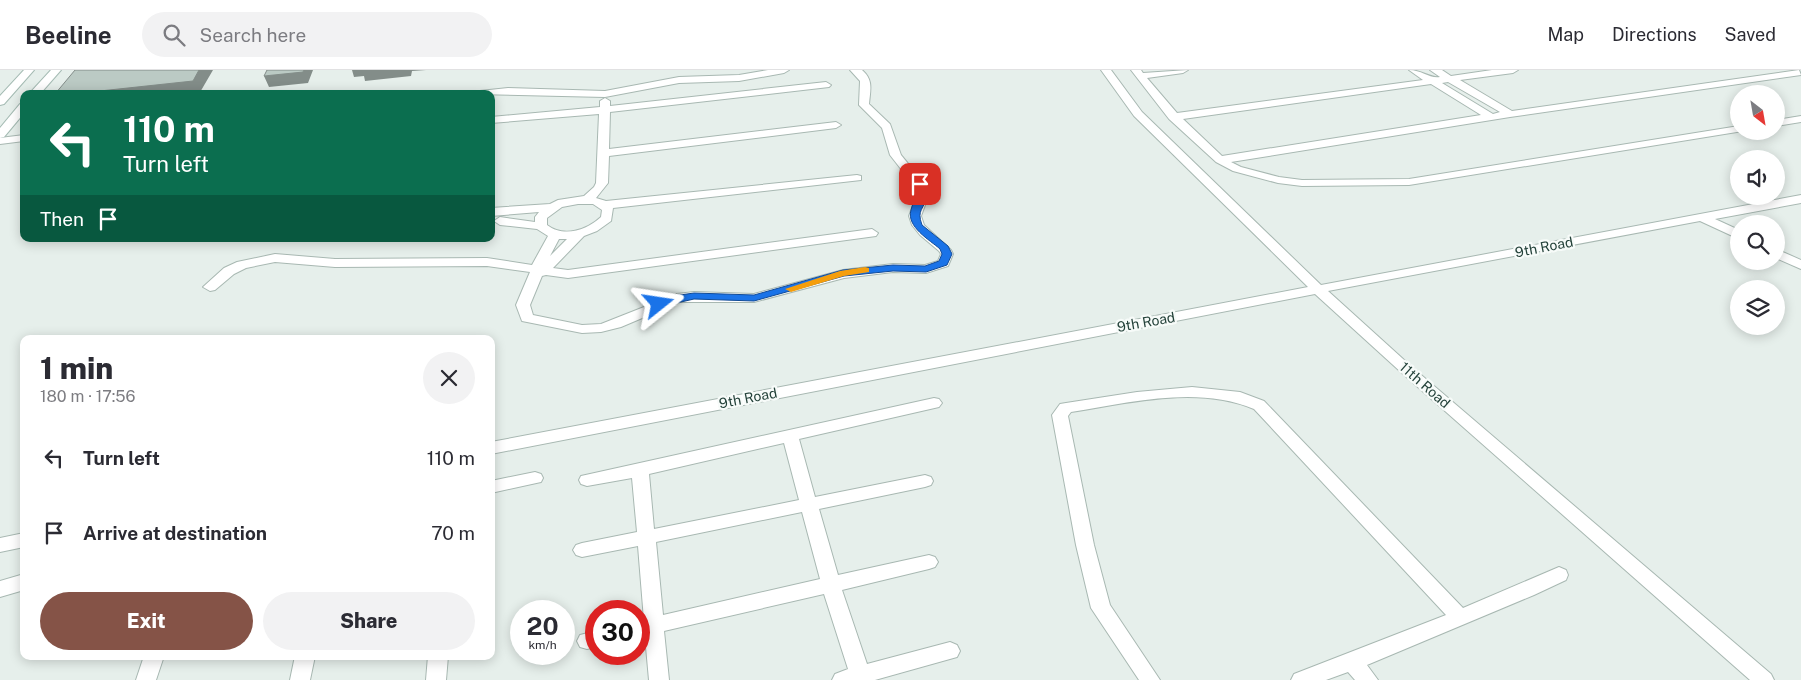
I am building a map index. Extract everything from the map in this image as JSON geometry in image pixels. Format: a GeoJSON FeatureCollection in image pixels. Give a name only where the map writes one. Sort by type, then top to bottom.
{"type":"FeatureCollection","features":[{"type":"Feature","properties":{"kind":"street"},"geometry":{"type":"LineString","coordinates":[[0,102],[29,70]]}},
{"type":"Feature","properties":{"kind":"street"},"geometry":{"type":"LineString","coordinates":[[38,90],[56,70]]}},
{"type":"Feature","properties":{"kind":"street"},"geometry":{"type":"LineString","coordinates":[[495,92],[508,91],[605,94],[679,80],[740,78],[784,70]]}},
{"type":"Feature","properties":{"kind":"street"},"geometry":{"type":"LineString","coordinates":[[555,234],[523,305],[528,318],[535,322],[582,329],[601,328],[616,324],[677,298],[714,296],[754,298],[843,274],[893,268],[926,269],[943,263],[947,254],[945,248],[918,226],[916,220],[915,211],[922,198],[920,184],[896,155],[890,142],[891,132],[864,105],[867,82],[855,70]]}},
{"type":"Feature","properties":{"kind":"street","name":"11th Road"},"geometry":{"type":"LineString","coordinates":[[1106,70],[1138,114],[1153,130],[1320,291],[1408,371],[1764,680]]}},
{"type":"Feature","properties":{"kind":"street"},"geometry":{"type":"LineString","coordinates":[[1138,73],[1183,70]]}},
{"type":"Feature","properties":{"kind":"street"},"geometry":{"type":"LineString","coordinates":[[1414,70],[1491,117]]}},
{"type":"Feature","properties":{"kind":"street"},"geometry":{"type":"LineString","coordinates":[[1435,70],[1510,114]]}},
{"type":"Feature","properties":{"kind":"street"},"geometry":{"type":"LineString","coordinates":[[1173,117],[1513,70]]}},
{"type":"Feature","properties":{"kind":"street"},"geometry":{"type":"LineString","coordinates":[[1138,73],[1173,117],[1220,160],[1237,169],[1288,181],[1397,183],[1730,130]]}},
{"type":"Feature","properties":{"kind":"street"},"geometry":{"type":"LineString","coordinates":[[1220,160],[1510,114],[1797,73]]}},
{"type":"Feature","properties":{"kind":"street"},"geometry":{"type":"LineString","coordinates":[[495,120],[604,110],[826,85]]}},
{"type":"Feature","properties":{"kind":"street"},"geometry":{"type":"LineString","coordinates":[[587,200],[601,186],[605,94]]}},
{"type":"Feature","properties":{"kind":"street"},"geometry":{"type":"LineString","coordinates":[[0,135],[20,111]]}},
{"type":"Feature","properties":{"kind":"street"},"geometry":{"type":"LineString","coordinates":[[1785,122],[1801,119]]}},
{"type":"Feature","properties":{"kind":"street"},"geometry":{"type":"LineString","coordinates":[[602,152],[836,125]]}},
{"type":"Feature","properties":{"kind":"street"},"geometry":{"type":"LineString","coordinates":[[0,135],[20,131]]}},
{"type":"Feature","properties":{"kind":"street"},"geometry":{"type":"LineString","coordinates":[[0,135],[20,138]]}},
{"type":"Feature","properties":{"kind":"street"},"geometry":{"type":"LineString","coordinates":[[495,212],[550,208],[568,201],[587,200],[604,205],[857,178]]}},
{"type":"Feature","properties":{"kind":"street","name":"9th Road"},"geometry":{"type":"LineString","coordinates":[[495,447],[1122,326],[1320,291],[1801,199]]}},
{"type":"Feature","properties":{"kind":"street"},"geometry":{"type":"LineString","coordinates":[[538,273],[579,234],[603,223],[609,214],[604,205]]}},
{"type":"Feature","properties":{"kind":"street"},"geometry":{"type":"LineString","coordinates":[[541,226],[541,217],[550,208]]}},
{"type":"Feature","properties":{"kind":"street"},"geometry":{"type":"LineString","coordinates":[[1701,217],[1730,231]]}},
{"type":"Feature","properties":{"kind":"street"},"geometry":{"type":"LineString","coordinates":[[495,221],[541,226],[555,234],[579,234]]}},
{"type":"Feature","properties":{"kind":"street"},"geometry":{"type":"LineString","coordinates":[[210,287],[229,271],[242,265],[276,258],[335,262],[480,261],[538,273],[578,273],[872,233]]}},
{"type":"Feature","properties":{"kind":"street"},"geometry":{"type":"LineString","coordinates":[[1785,257],[1801,265]]}},
{"type":"Feature","properties":{"kind":"street"},"geometry":{"type":"LineString","coordinates":[[1150,680],[1100,608],[1085,546],[1060,414],[1066,408],[1149,394],[1230,394],[1248,398],[1260,405],[1460,618]]}},
{"type":"Feature","properties":{"kind":"street"},"geometry":{"type":"LineString","coordinates":[[587,480],[640,470],[934,404]]}},
{"type":"Feature","properties":{"kind":"street"},"geometry":{"type":"LineString","coordinates":[[790,436],[855,678],[950,651]]}},
{"type":"Feature","properties":{"kind":"street"},"geometry":{"type":"LineString","coordinates":[[640,470],[647,537],[646,600]]}},
{"type":"Feature","properties":{"kind":"street"},"geometry":{"type":"LineString","coordinates":[[495,486],[535,478]]}},
{"type":"Feature","properties":{"kind":"street"},"geometry":{"type":"LineString","coordinates":[[582,550],[925,481]]}},
{"type":"Feature","properties":{"kind":"street"},"geometry":{"type":"LineString","coordinates":[[0,545],[20,541]]}},
{"type":"Feature","properties":{"kind":"street"},"geometry":{"type":"LineString","coordinates":[[650,627],[929,562]]}},
{"type":"Feature","properties":{"kind":"street"},"geometry":{"type":"LineString","coordinates":[[1301,680],[1352,662],[1460,618],[1558,575]]}},
{"type":"Feature","properties":{"kind":"street"},"geometry":{"type":"LineString","coordinates":[[0,589],[20,583]]}},
{"type":"Feature","properties":{"kind":"street"},"geometry":{"type":"LineString","coordinates":[[650,644],[659,680]]}},
{"type":"Feature","properties":{"kind":"street"},"geometry":{"type":"LineString","coordinates":[[146,680],[153,660]]}},
{"type":"Feature","properties":{"kind":"street"},"geometry":{"type":"LineString","coordinates":[[300,680],[304,660]]}},
{"type":"Feature","properties":{"kind":"street"},"geometry":{"type":"LineString","coordinates":[[436,680],[438,660]]}},
{"type":"Feature","properties":{"kind":"street"},"geometry":{"type":"LineString","coordinates":[[1352,662],[1368,680]]}},
{"type":"Feature","properties":{"kind":"building"},"geometry":{"type":"Polygon","coordinates":[[[75,70],[199,70],[193,81],[109,90],[58,90],[75,70]]]}},
{"type":"Feature","properties":{"kind":"building"},"geometry":{"type":"Polygon","coordinates":[[[267,70],[304,70],[303,72],[264,76],[267,70]]]}},
{"type":"Feature","properties":{"kind":"slow traffic"},"geometry":{"type":"LineString","coordinates":[[791,289],[821,279],[865,270]]}},
{"type":"Feature","properties":{"kind":"route"},"geometry":{"type":"LineString","coordinates":[[659,304],[677,298],[694,296],[754,298],[843,274],[893,268],[926,269],[943,263],[947,259],[945,248],[918,226],[916,220],[915,211],[922,198],[920,184]]}}]}
